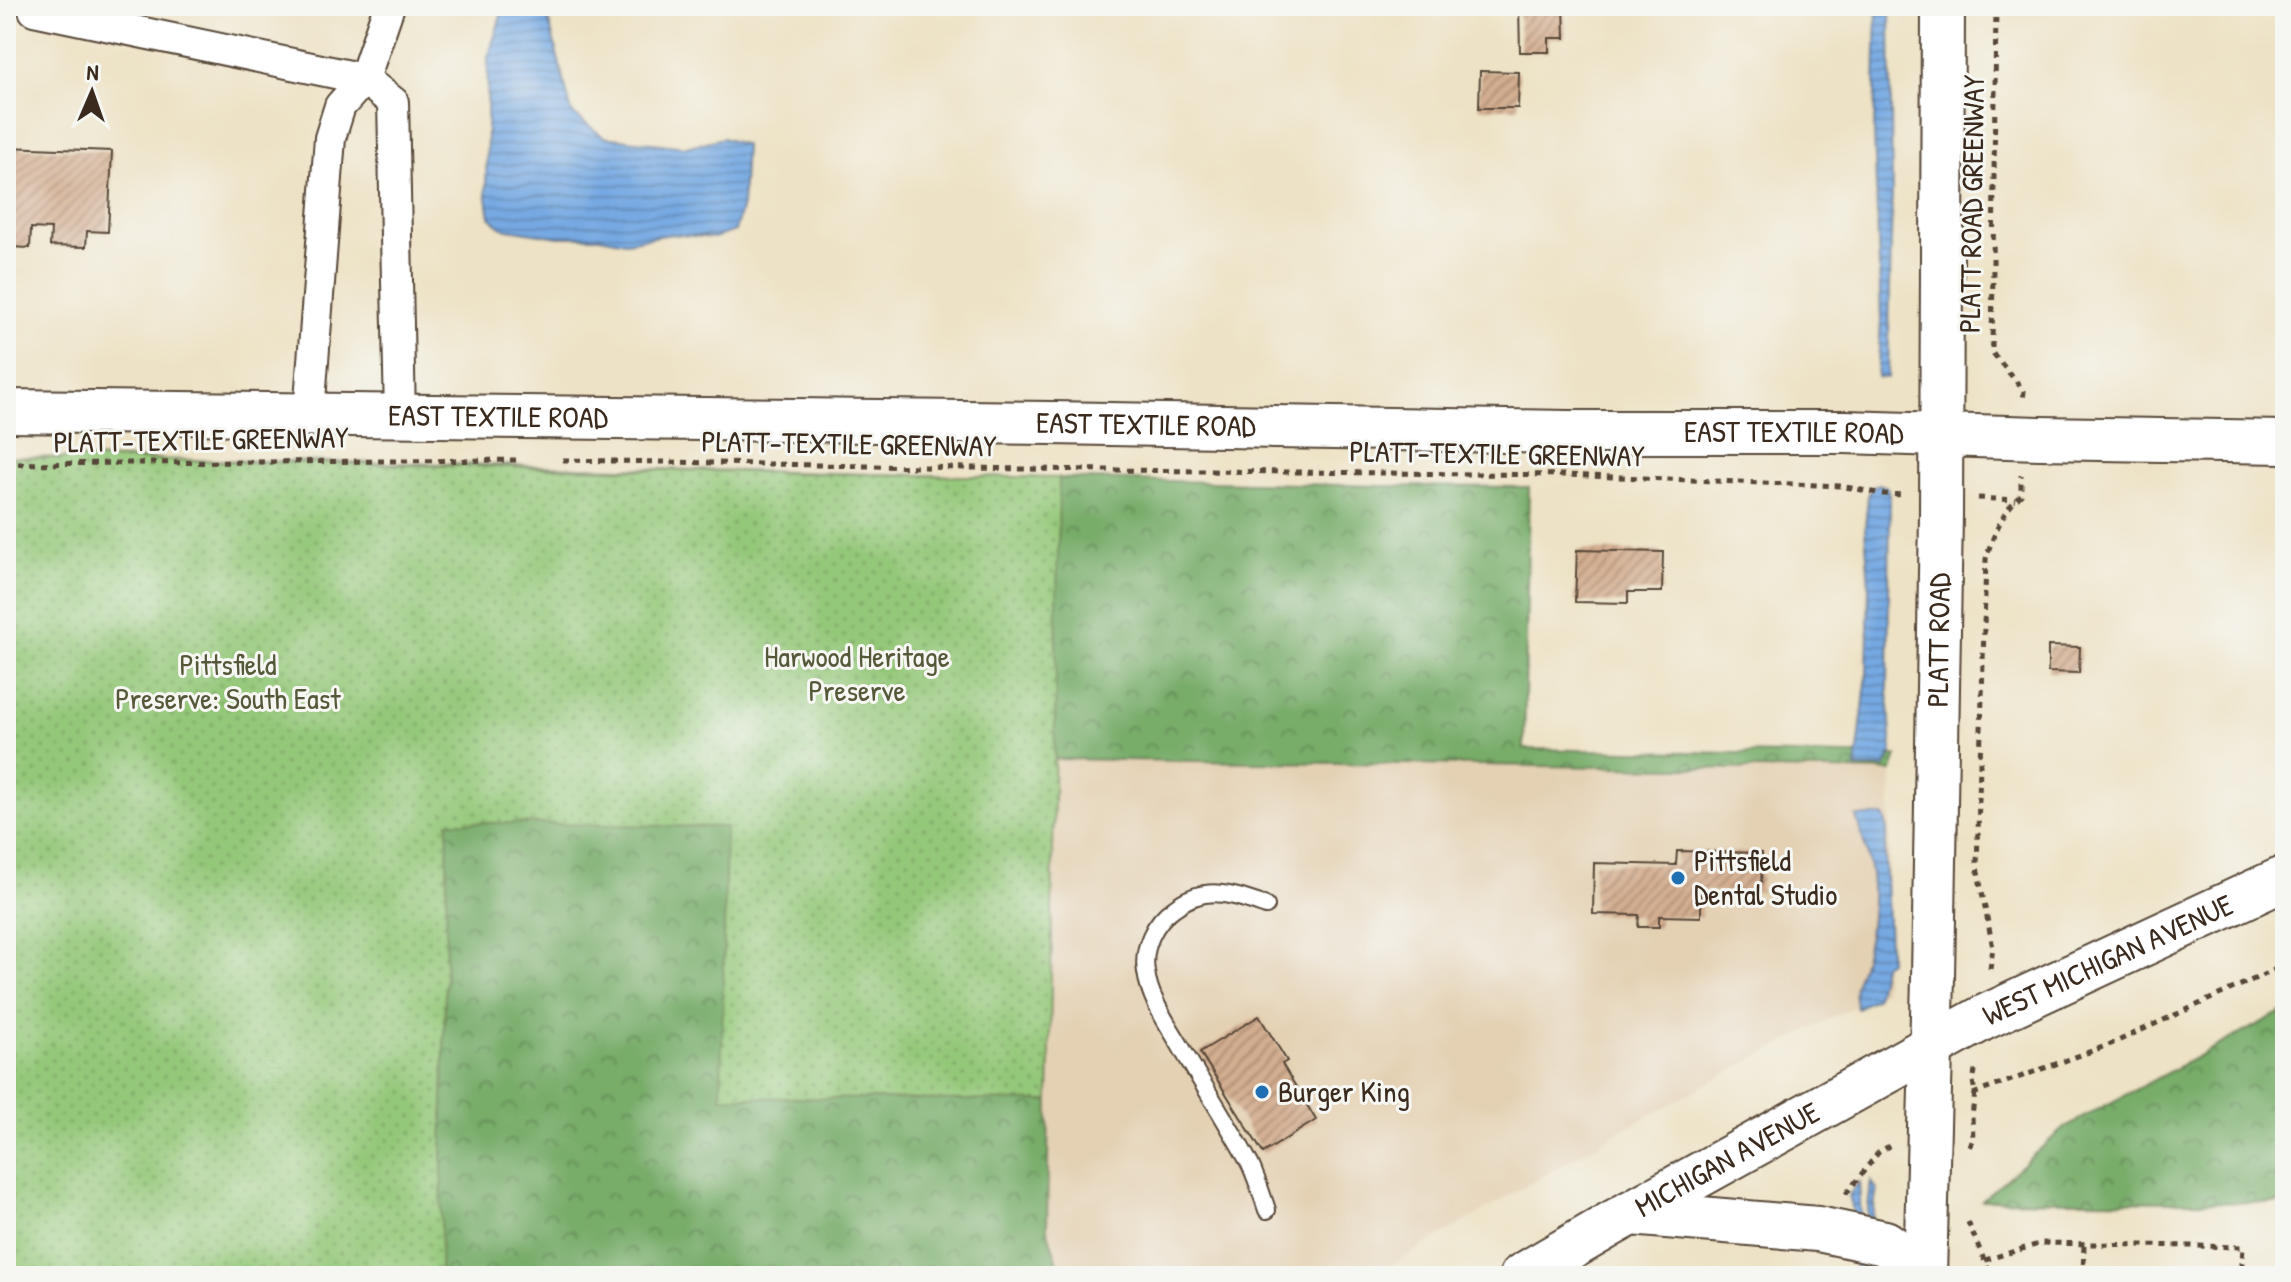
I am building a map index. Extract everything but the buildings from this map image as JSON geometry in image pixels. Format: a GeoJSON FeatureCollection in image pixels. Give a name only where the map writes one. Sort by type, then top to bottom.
{"type":"FeatureCollection","features":[{"type":"Feature","properties":{"kind":"highway","name":"WEST MICHIGAN AVENUE"},"geometry":{"type":"LineString","coordinates":[[1932,1045],[2285,878]]}},
{"type":"Feature","properties":{"kind":"highway","name":"MICHIGAN AVENUE"},"geometry":{"type":"LineString","coordinates":[[1522,1276],[1932,1045]]}},
{"type":"Feature","properties":{"kind":"highway"},"geometry":{"type":"LineString","coordinates":[[1631,1213],[1818,1229],[1885,1243],[1925,1274]]}},
{"type":"Feature","properties":{"kind":"main road","name":"PLATT ROAD"},"geometry":{"type":"LineString","coordinates":[[1925,1274],[1942,435],[1943,6]]}},
{"type":"Feature","properties":{"kind":"main road","name":"EAST TEXTILE ROAD"},"geometry":{"type":"LineString","coordinates":[[6,411],[1568,432],[1845,432],[2285,442]]}},
{"type":"Feature","properties":{"kind":"street"},"geometry":{"type":"LineString","coordinates":[[309,414],[330,138],[340,106],[364,79],[389,6]]}},
{"type":"Feature","properties":{"kind":"street"},"geometry":{"type":"LineString","coordinates":[[34,10],[364,79],[393,102],[400,415]]}},
{"type":"Feature","properties":{"kind":"lane"},"geometry":{"type":"LineString","coordinates":[[1266,906],[1217,892],[1184,900],[1166,914],[1154,930],[1147,947],[1145,970],[1156,1004],[1251,1167],[1267,1210]]}},
{"type":"Feature","properties":{"kind":"path","name":"PLATT ROAD GREENWAY"},"geometry":{"type":"LineString","coordinates":[[1996,6],[1992,352],[2024,391]]}},
{"type":"Feature","properties":{"kind":"path","name":"PLATT-TEXTILE GREENWAY"},"geometry":{"type":"LineString","coordinates":[[6,464],[524,460]]}},
{"type":"Feature","properties":{"kind":"path","name":"PLATT-TEXTILE GREENWAY"},"geometry":{"type":"LineString","coordinates":[[554,460],[1566,475],[1840,486],[1883,494]]}},
{"type":"Feature","properties":{"kind":"path"},"geometry":{"type":"LineString","coordinates":[[1993,948],[1977,867],[1986,559],[2011,500],[2021,495]]}},
{"type":"Feature","properties":{"kind":"path"},"geometry":{"type":"LineString","coordinates":[[1975,1093],[2111,1044],[2285,965]]}},
{"type":"Feature","properties":{"kind":"path"},"geometry":{"type":"LineString","coordinates":[[1968,1151],[1973,1139],[1973,1081]]}},
{"type":"Feature","properties":{"kind":"path"},"geometry":{"type":"LineString","coordinates":[[1963,1211],[1991,1276]]}},
{"type":"Feature","properties":{"kind":"path"},"geometry":{"type":"LineString","coordinates":[[1985,1260],[2042,1243],[2243,1247],[2241,1276]]}},
{"type":"Feature","properties":{"kind":"path"},"geometry":{"type":"LineString","coordinates":[[2083,1276],[2084,1244]]}},
{"type":"Feature","properties":{"kind":"shaded area"},"geometry":{"type":"Polygon","coordinates":[[[1054,759],[1892,771],[1884,991],[1606,1139],[1372,1276],[1062,1276],[1047,1229],[1054,759]]]}},
{"type":"Feature","properties":{"kind":"green space"},"geometry":{"type":"Polygon","coordinates":[[[6,457],[1529,487],[1524,749],[1897,756],[1892,771],[1054,759],[1047,1229],[1062,1276],[6,1276],[6,457]]]}},
{"type":"Feature","properties":{"kind":"green space"},"geometry":{"type":"Polygon","coordinates":[[[6,457],[1059,478],[1049,1101],[721,1097],[726,827],[448,822],[440,1276],[6,1276],[6,457]]]}},
{"type":"Feature","properties":{"kind":"green space"},"geometry":{"type":"Polygon","coordinates":[[[2285,1010],[2285,1203],[1982,1200],[2065,1127],[2285,1010]]]}},
{"type":"Feature","properties":{"kind":"water"},"geometry":{"type":"Polygon","coordinates":[[[504,6],[545,6],[572,113],[604,137],[685,147],[723,138],[745,145],[742,205],[735,231],[714,238],[671,234],[626,242],[600,237],[559,237],[502,228],[490,217],[486,192],[488,58],[504,6]]]}},
{"type":"Feature","properties":{"kind":"water"},"geometry":{"type":"Polygon","coordinates":[[[1877,6],[1890,6],[1892,196],[1888,378],[1877,377],[1881,321],[1874,132],[1877,6]]]}},
{"type":"Feature","properties":{"kind":"water"},"geometry":{"type":"Polygon","coordinates":[[[1879,484],[1887,487],[1890,497],[1888,690],[1892,753],[1884,768],[1856,768],[1867,674],[1869,586],[1865,528],[1868,496],[1872,487],[1879,484]]]}},
{"type":"Feature","properties":{"kind":"water"},"geometry":{"type":"Polygon","coordinates":[[[1856,816],[1883,816],[1886,825],[1889,961],[1883,965],[1876,998],[1857,1008],[1854,991],[1868,942],[1872,882],[1856,816]]]}},
{"type":"Feature","properties":{"kind":"water"},"geometry":{"type":"Polygon","coordinates":[[[1871,1181],[1877,1189],[1866,1276],[1855,1276],[1853,1212],[1849,1195],[1859,1182],[1863,1254],[1871,1181]]]}},
{"type":"Feature","properties":{"kind":"place","name":"Pittsfield Dental Studio"},"geometry":{"type":"Point","coordinates":[1678,878]}},
{"type":"Feature","properties":{"kind":"place","name":"Burger King"},"geometry":{"type":"Point","coordinates":[1262,1092]}},
{"type":"Feature","properties":{"kind":"park label","name":"Harwood Heritage Preserve"},"geometry":{"type":"Point","coordinates":[857,674]}},
{"type":"Feature","properties":{"kind":"park label","name":"Pittsfield Preserve: South East"},"geometry":{"type":"Point","coordinates":[228,682]}}]}
